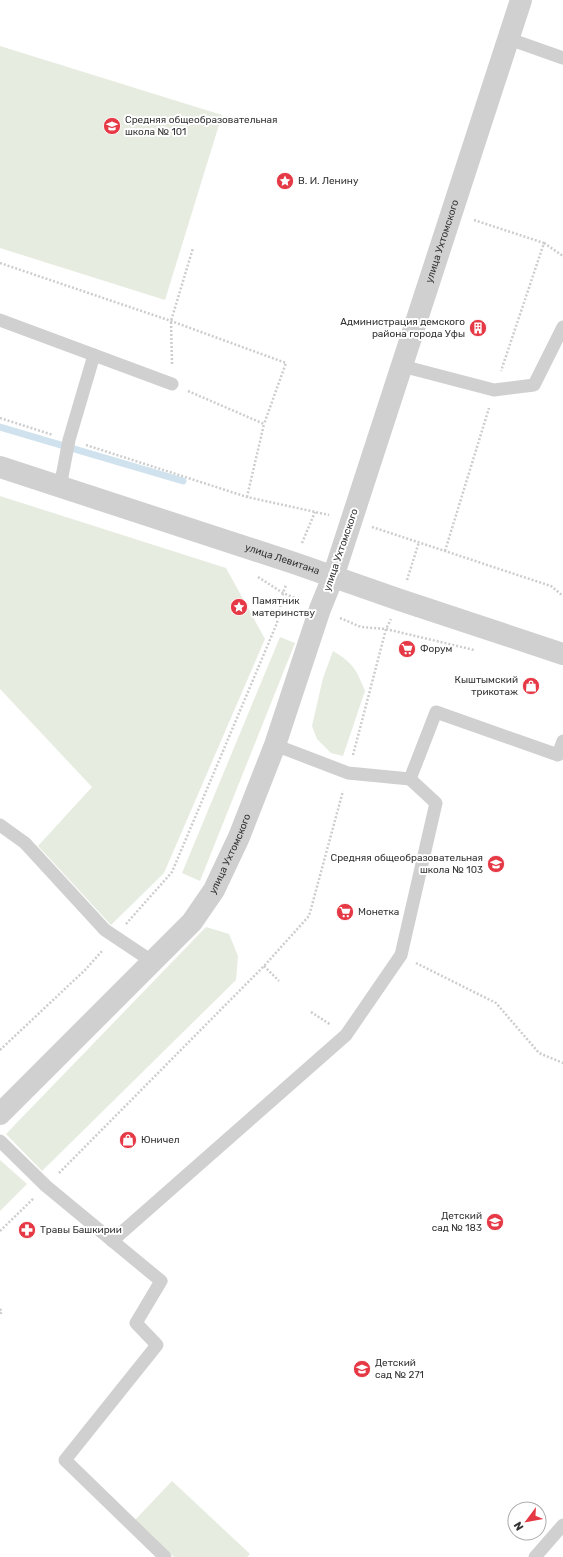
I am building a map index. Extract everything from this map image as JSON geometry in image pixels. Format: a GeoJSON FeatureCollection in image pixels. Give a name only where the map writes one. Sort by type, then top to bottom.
{"type":"FeatureCollection","features":[{"type":"Feature","properties":{"kind":"street","name":"улица Ухтомского"},"geometry":{"type":"LineString","coordinates":[[0,1114],[192,922],[214,890],[239,837],[275,745],[320,608],[333,577],[521,0]]}},
{"type":"Feature","properties":{"kind":"street","name":"улица Левитана"},"geometry":{"type":"LineString","coordinates":[[0,467],[294,563],[563,654]]}},
{"type":"Feature","properties":{"kind":"lane"},"geometry":{"type":"LineString","coordinates":[[509,39],[563,58]]}},
{"type":"Feature","properties":{"kind":"lane"},"geometry":{"type":"LineString","coordinates":[[0,320],[172,384]]}},
{"type":"Feature","properties":{"kind":"lane"},"geometry":{"type":"LineString","coordinates":[[402,366],[494,390],[534,385],[563,326]]}},
{"type":"Feature","properties":{"kind":"lane"},"geometry":{"type":"LineString","coordinates":[[60,487],[69,440],[94,355]]}},
{"type":"Feature","properties":{"kind":"lane"},"geometry":{"type":"LineString","coordinates":[[410,779],[436,712],[558,755],[563,741]]}},
{"type":"Feature","properties":{"kind":"lane"},"geometry":{"type":"LineString","coordinates":[[112,1241],[346,1035],[401,955],[436,803],[410,779],[348,773],[275,745]]}},
{"type":"Feature","properties":{"kind":"lane"},"geometry":{"type":"LineString","coordinates":[[0,825],[25,844],[105,930],[153,962]]}},
{"type":"Feature","properties":{"kind":"lane"},"geometry":{"type":"LineString","coordinates":[[0,1141],[46,1186],[161,1281],[136,1323],[157,1344],[65,1460],[165,1557]]}},
{"type":"Feature","properties":{"kind":"lane"},"geometry":{"type":"LineString","coordinates":[[535,1557],[563,1525]]}},
{"type":"Feature","properties":{"kind":"path"},"geometry":{"type":"LineString","coordinates":[[452,213],[544,243],[563,256]]}},
{"type":"Feature","properties":{"kind":"path"},"geometry":{"type":"LineString","coordinates":[[444,551],[494,390],[544,243]]}},
{"type":"Feature","properties":{"kind":"path"},"geometry":{"type":"LineString","coordinates":[[193,248],[172,321],[172,384],[264,424]]}},
{"type":"Feature","properties":{"kind":"path"},"geometry":{"type":"LineString","coordinates":[[0,263],[172,321],[286,363],[264,424],[247,498]]}},
{"type":"Feature","properties":{"kind":"path"},"geometry":{"type":"LineString","coordinates":[[0,418],[247,498],[352,520],[551,586],[563,596]]}},
{"type":"Feature","properties":{"kind":"path"},"geometry":{"type":"LineString","coordinates":[[0,1050],[85,970],[172,872],[277,623],[283,592],[315,512]]}},
{"type":"Feature","properties":{"kind":"path"},"geometry":{"type":"LineString","coordinates":[[320,608],[361,627],[386,629],[479,652]]}},
{"type":"Feature","properties":{"kind":"path"},"geometry":{"type":"LineString","coordinates":[[401,955],[496,1004],[538,1053],[563,1063]]}},
{"type":"Feature","properties":{"kind":"path"},"geometry":{"type":"LineString","coordinates":[[0,1231],[264,966],[279,981]]}},
{"type":"Feature","properties":{"kind":"path"},"geometry":{"type":"LineString","coordinates":[[0,1309],[2,1312],[0,1314]]}},
{"type":"Feature","properties":{"kind":"shaded area"},"geometry":{"type":"Polygon","coordinates":[[[0,46],[222,115],[165,300],[0,248],[0,46]]]}},
{"type":"Feature","properties":{"kind":"shaded area"},"geometry":{"type":"Polygon","coordinates":[[[0,496],[226,568],[265,639],[164,873],[111,925],[38,846],[92,787],[0,689],[0,496]]]}},
{"type":"Feature","properties":{"kind":"shaded area"},"geometry":{"type":"Polygon","coordinates":[[[280,637],[295,643],[200,881],[182,873],[280,637]]]}},
{"type":"Feature","properties":{"kind":"shaded area"},"geometry":{"type":"Polygon","coordinates":[[[333,651],[350,663],[359,677],[365,691],[343,756],[331,753],[317,739],[312,726],[323,678],[333,651]]]}},
{"type":"Feature","properties":{"kind":"shaded area"},"geometry":{"type":"Polygon","coordinates":[[[206,927],[229,934],[238,956],[236,980],[42,1171],[6,1134],[206,927]]]}},
{"type":"Feature","properties":{"kind":"shaded area"},"geometry":{"type":"Polygon","coordinates":[[[0,1160],[27,1184],[0,1211],[0,1160]]]}},
{"type":"Feature","properties":{"kind":"shaded area"},"geometry":{"type":"Polygon","coordinates":[[[172,1481],[250,1554],[247,1557],[174,1557],[135,1520],[172,1481]]]}},
{"type":"Feature","properties":{"kind":"waterway"},"geometry":{"type":"LineString","coordinates":[[0,427],[183,481]]}},
{"type":"Feature","properties":{"kind":"place","name":"Средняя общеобразовательная школа № 101"},"geometry":{"type":"Point","coordinates":[112,126]}},
{"type":"Feature","properties":{"kind":"place","name":"В. И. Ленину"},"geometry":{"type":"Point","coordinates":[285,181]}},
{"type":"Feature","properties":{"kind":"place","name":"Администрация демского района города Уфы"},"geometry":{"type":"Point","coordinates":[478,328]}},
{"type":"Feature","properties":{"kind":"place","name":"Памятник материнству"},"geometry":{"type":"Point","coordinates":[239,607]}},
{"type":"Feature","properties":{"kind":"place","name":"Форум"},"geometry":{"type":"Point","coordinates":[407,649]}},
{"type":"Feature","properties":{"kind":"place","name":"Кыштымский трикотаж"},"geometry":{"type":"Point","coordinates":[531,686]}},
{"type":"Feature","properties":{"kind":"place","name":"Средняя общеобразовательная школа № 103"},"geometry":{"type":"Point","coordinates":[496,864]}},
{"type":"Feature","properties":{"kind":"place","name":"Монетка"},"geometry":{"type":"Point","coordinates":[345,912]}},
{"type":"Feature","properties":{"kind":"place","name":"Юничел"},"geometry":{"type":"Point","coordinates":[128,1140]}},
{"type":"Feature","properties":{"kind":"place","name":"Детский сад № 183"},"geometry":{"type":"Point","coordinates":[495,1222]}},
{"type":"Feature","properties":{"kind":"place","name":"Травы Башкирии"},"geometry":{"type":"Point","coordinates":[27,1230]}},
{"type":"Feature","properties":{"kind":"place","name":"Детский сад № 271"},"geometry":{"type":"Point","coordinates":[362,1369]}}]}
